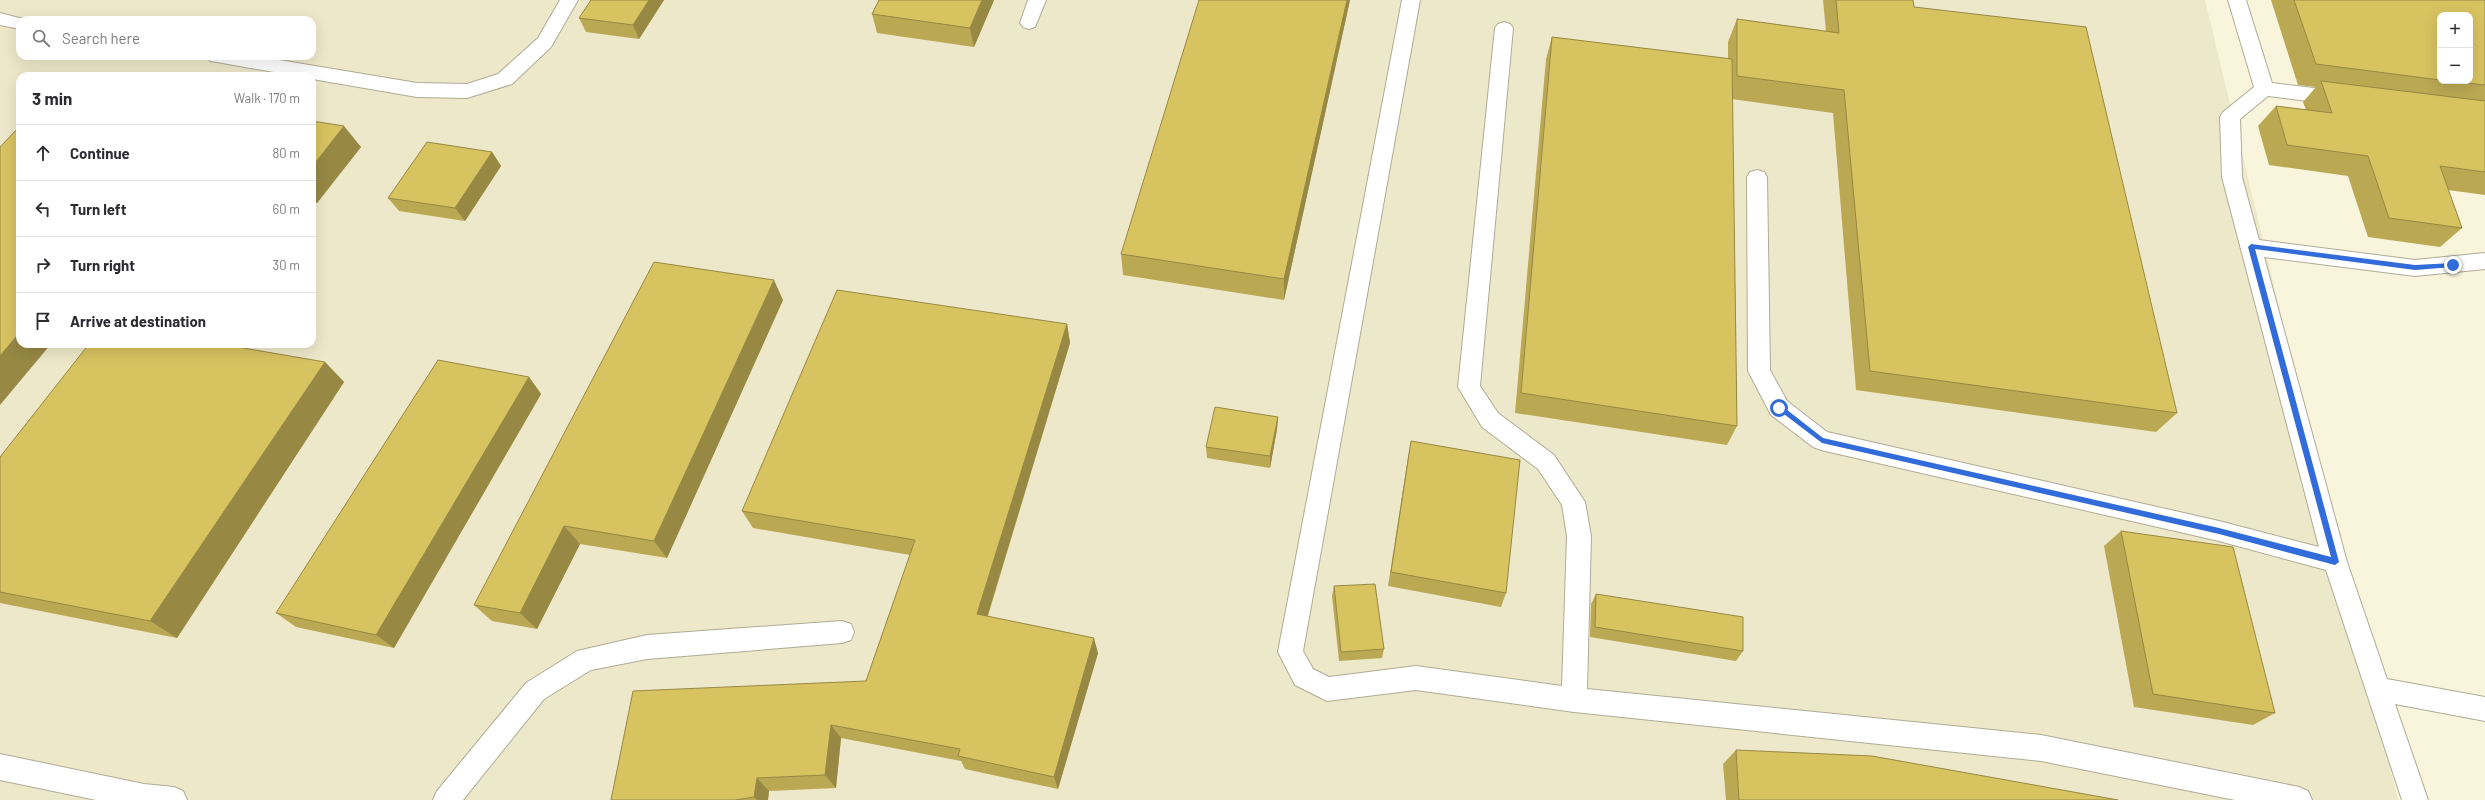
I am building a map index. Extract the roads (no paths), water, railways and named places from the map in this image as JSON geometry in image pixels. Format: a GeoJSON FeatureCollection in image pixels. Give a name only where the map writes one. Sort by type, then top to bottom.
{"type":"FeatureCollection","features":[{"type":"Feature","properties":{"kind":"lane"},"geometry":{"type":"LineString","coordinates":[[316,73],[417,90],[467,91],[505,79],[545,42],[570,0]]}},
{"type":"Feature","properties":{"kind":"lane"},"geometry":{"type":"LineString","coordinates":[[1029,23],[1037,0]]}},
{"type":"Feature","properties":{"kind":"lane"},"geometry":{"type":"LineString","coordinates":[[1411,0],[1290,652],[1304,677],[1327,689],[1416,678],[1574,700],[2041,748],[2299,800]]}},
{"type":"Feature","properties":{"kind":"lane"},"geometry":{"type":"LineString","coordinates":[[2236,0],[2264,89]]}},
{"type":"Feature","properties":{"kind":"lane"},"geometry":{"type":"LineString","coordinates":[[0,19],[16,22]]}},
{"type":"Feature","properties":{"kind":"lane"},"geometry":{"type":"LineString","coordinates":[[1504,28],[1469,387],[1490,420],[1546,462],[1573,502],[1580,536],[1574,700]]}},
{"type":"Feature","properties":{"kind":"lane"},"geometry":{"type":"LineString","coordinates":[[241,60],[311,72]]}},
{"type":"Feature","properties":{"kind":"lane"},"geometry":{"type":"LineString","coordinates":[[2359,101],[2264,89],[2230,117],[2232,177],[2335,562],[2415,800]]}},
{"type":"Feature","properties":{"kind":"lane"},"geometry":{"type":"LineString","coordinates":[[1757,177],[1759,371],[1779,408],[1822,440],[2219,531],[2335,562]]}},
{"type":"Feature","properties":{"kind":"lane"},"geometry":{"type":"LineString","coordinates":[[2251,247],[2415,268],[2485,261]]}},
{"type":"Feature","properties":{"kind":"lane"},"geometry":{"type":"LineString","coordinates":[[446,800],[535,691],[586,659],[646,647],[842,632]]}},
{"type":"Feature","properties":{"kind":"lane"},"geometry":{"type":"LineString","coordinates":[[2378,689],[2485,709]]}},
{"type":"Feature","properties":{"kind":"lane"},"geometry":{"type":"LineString","coordinates":[[0,767],[143,799],[174,800]]}}]}
